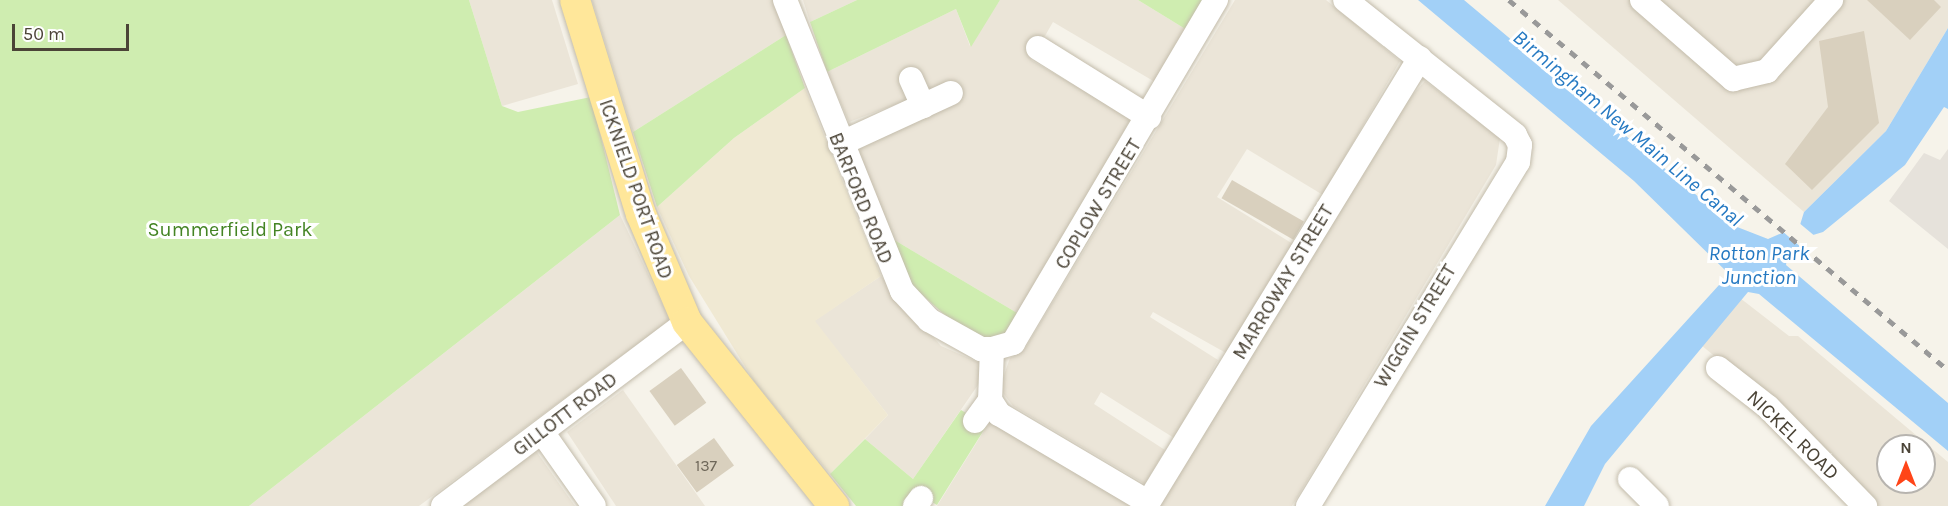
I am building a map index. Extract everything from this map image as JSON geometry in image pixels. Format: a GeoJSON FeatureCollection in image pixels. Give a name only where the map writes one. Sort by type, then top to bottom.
{"type":"FeatureCollection","features":[{"type":"Feature","properties":{"kind":"main road","name":"ICKNIELD PORT ROAD"},"geometry":{"type":"LineString","coordinates":[[575,0],[649,236],[687,322],[834,506]]}},
{"type":"Feature","properties":{"kind":"street","name":"BARFORD ROAD"},"geometry":{"type":"LineString","coordinates":[[785,0],[840,144],[902,291],[929,320],[981,349],[993,349]]}},
{"type":"Feature","properties":{"kind":"street","name":"COPLOW STREET"},"geometry":{"type":"LineString","coordinates":[[993,349],[1013,343],[1149,117],[1216,0]]}},
{"type":"Feature","properties":{"kind":"street"},"geometry":{"type":"LineString","coordinates":[[1345,0],[1420,58]]}},
{"type":"Feature","properties":{"kind":"street"},"geometry":{"type":"LineString","coordinates":[[1642,0],[1733,79],[1767,71],[1831,0]]}},
{"type":"Feature","properties":{"kind":"street"},"geometry":{"type":"LineString","coordinates":[[1038,48],[1149,117]]}},
{"type":"Feature","properties":{"kind":"street","name":"WIGGIN STREET"},"geometry":{"type":"LineString","coordinates":[[1308,506],[1518,162],[1520,146],[1515,135],[1420,58]]}},
{"type":"Feature","properties":{"kind":"street","name":"MARROWAY STREET"},"geometry":{"type":"LineString","coordinates":[[1147,504],[1420,58]]}},
{"type":"Feature","properties":{"kind":"street"},"geometry":{"type":"LineString","coordinates":[[911,79],[923,106]]}},
{"type":"Feature","properties":{"kind":"street"},"geometry":{"type":"LineString","coordinates":[[840,144],[951,93]]}},
{"type":"Feature","properties":{"kind":"street","name":"GILLOTT ROAD"},"geometry":{"type":"LineString","coordinates":[[442,506],[687,322]]}},
{"type":"Feature","properties":{"kind":"street"},"geometry":{"type":"LineString","coordinates":[[975,420],[990,400],[993,349]]}},
{"type":"Feature","properties":{"kind":"street","name":"NICKEL ROAD"},"geometry":{"type":"LineString","coordinates":[[1718,368],[1768,407],[1865,506]]}},
{"type":"Feature","properties":{"kind":"street"},"geometry":{"type":"LineString","coordinates":[[990,400],[999,414],[1147,504]]}},
{"type":"Feature","properties":{"kind":"street"},"geometry":{"type":"LineString","coordinates":[[542,432],[594,506]]}},
{"type":"Feature","properties":{"kind":"street"},"geometry":{"type":"LineString","coordinates":[[1630,479],[1657,506]]}},
{"type":"Feature","properties":{"kind":"shaded area"},"geometry":{"type":"Polygon","coordinates":[[[469,0],[552,0],[578,84],[502,106],[469,0]]]}},
{"type":"Feature","properties":{"kind":"shaded area"},"geometry":{"type":"Polygon","coordinates":[[[592,0],[777,0],[786,35],[633,132],[592,0]]]}},
{"type":"Feature","properties":{"kind":"shaded area"},"geometry":{"type":"Polygon","coordinates":[[[803,0],[857,0],[810,22],[803,0]]]}},
{"type":"Feature","properties":{"kind":"shaded area"},"geometry":{"type":"Polygon","coordinates":[[[1000,0],[1138,0],[1187,30],[1155,82],[1053,22],[1031,60],[1131,118],[1022,316],[891,238],[859,155],[861,148],[957,101],[913,98],[849,122],[827,72],[956,9],[970,46],[1000,0]]]}},
{"type":"Feature","properties":{"kind":"shaded area"},"geometry":{"type":"Polygon","coordinates":[[[1235,0],[1326,0],[1400,61],[1323,195],[1247,149],[1217,197],[1293,244],[1226,353],[1153,312],[1150,317],[1218,360],[1174,438],[1101,392],[1094,404],[1165,450],[1145,484],[1013,406],[1003,393],[1003,378],[1010,358],[1024,350],[1235,0]]]}},
{"type":"Feature","properties":{"kind":"shaded area"},"geometry":{"type":"Polygon","coordinates":[[[1558,0],[1948,0],[1948,28],[1886,131],[1804,212],[1558,0]]]}},
{"type":"Feature","properties":{"kind":"shaded area"},"geometry":{"type":"Polygon","coordinates":[[[1425,81],[1500,138],[1496,165],[1292,506],[1156,506],[1393,117],[1425,81]]]}},
{"type":"Feature","properties":{"kind":"shaded area"},"geometry":{"type":"Polygon","coordinates":[[[805,88],[881,276],[815,321],[888,415],[830,474],[754,381],[689,276],[657,207],[734,138],[805,88]]]}},
{"type":"Feature","properties":{"kind":"shaded area"},"geometry":{"type":"Polygon","coordinates":[[[1948,149],[1948,249],[1889,201],[1924,153],[1940,160],[1948,149]]]}},
{"type":"Feature","properties":{"kind":"shaded area"},"geometry":{"type":"Polygon","coordinates":[[[620,215],[670,320],[419,506],[249,506],[620,215]]]}},
{"type":"Feature","properties":{"kind":"shaded area"},"geometry":{"type":"Polygon","coordinates":[[[881,276],[941,346],[980,363],[980,382],[913,479],[865,439],[888,415],[814,321],[881,276]]]}},
{"type":"Feature","properties":{"kind":"shaded area"},"geometry":{"type":"Polygon","coordinates":[[[1740,298],[1789,336],[1798,336],[1915,434],[1876,434],[1876,494],[1936,494],[1936,452],[1948,462],[1948,506],[1875,506],[1772,403],[1701,345],[1740,298]]]}},
{"type":"Feature","properties":{"kind":"shaded area"},"geometry":{"type":"Polygon","coordinates":[[[623,390],[705,506],[616,506],[567,432],[623,390]]]}},
{"type":"Feature","properties":{"kind":"shaded area"},"geometry":{"type":"Polygon","coordinates":[[[990,421],[1130,504],[1129,506],[937,506],[990,421]]]}},
{"type":"Feature","properties":{"kind":"shaded area"},"geometry":{"type":"Polygon","coordinates":[[[536,451],[575,506],[463,506],[536,451]]]}},
{"type":"Feature","properties":{"kind":"green space","name":"Summerfield Park"},"geometry":{"type":"Polygon","coordinates":[[[0,0],[469,0],[502,106],[518,112],[591,97],[620,215],[249,506],[0,506],[0,0]]]}},
{"type":"Feature","properties":{"kind":"green space"},"geometry":{"type":"Polygon","coordinates":[[[857,0],[1000,0],[971,47],[956,9],[827,72],[810,22],[857,0]]]}},
{"type":"Feature","properties":{"kind":"green space"},"geometry":{"type":"Polygon","coordinates":[[[1138,0],[1205,0],[1187,30],[1138,0]]]}},
{"type":"Feature","properties":{"kind":"green space"},"geometry":{"type":"Polygon","coordinates":[[[786,35],[805,88],[734,138],[657,207],[633,132],[786,35]]]}},
{"type":"Feature","properties":{"kind":"green space"},"geometry":{"type":"Polygon","coordinates":[[[891,238],[1022,316],[1002,336],[983,338],[955,324],[910,284],[891,238]]]}},
{"type":"Feature","properties":{"kind":"green space"},"geometry":{"type":"Polygon","coordinates":[[[961,410],[987,425],[937,505],[912,490],[905,506],[856,506],[830,474],[865,439],[913,479],[961,410]]]}},
{"type":"Feature","properties":{"kind":"water","name":"Rotton Park Junction"},"geometry":{"type":"Polygon","coordinates":[[[1418,0],[1464,0],[1732,225],[1768,239],[1800,225],[1804,212],[1886,131],[1948,28],[1948,109],[1944,107],[1905,165],[1823,232],[1813,235],[1787,258],[1786,265],[1948,403],[1948,451],[1936,441],[1936,434],[1928,434],[1759,294],[1748,292],[1605,464],[1584,506],[1545,506],[1591,426],[1729,274],[1634,181],[1418,0]]]}},
{"type":"Feature","properties":{"kind":"pier"},"geometry":{"type":"Polygon","coordinates":[[[1798,222],[1816,237],[1802,248],[1782,231],[1798,222]]]}},
{"type":"Feature","properties":{"kind":"building"},"geometry":{"type":"Polygon","coordinates":[[[1867,0],[1934,0],[1941,7],[1910,40],[1867,0]]]}},
{"type":"Feature","properties":{"kind":"building"},"geometry":{"type":"Polygon","coordinates":[[[1864,31],[1879,123],[1812,190],[1785,164],[1828,107],[1819,41],[1864,31]]]}},
{"type":"Feature","properties":{"kind":"building"},"geometry":{"type":"Polygon","coordinates":[[[1232,180],[1304,222],[1293,240],[1222,198],[1232,180]]]}},
{"type":"Feature","properties":{"kind":"building"},"geometry":{"type":"Polygon","coordinates":[[[681,368],[706,403],[675,426],[649,391],[681,368]]]}},
{"type":"Feature","properties":{"kind":"building"},"geometry":{"type":"Polygon","coordinates":[[[714,438],[734,466],[697,493],[677,465],[714,438]]]}},
{"type":"Feature","properties":{"kind":"railway"},"geometry":{"type":"LineString","coordinates":[[1509,0],[1948,370]]}},
{"type":"Feature","properties":{"kind":"water label","name":"Birmingham New Main Line Canal"},"geometry":{"type":"Point","coordinates":[1628,128]}}]}
